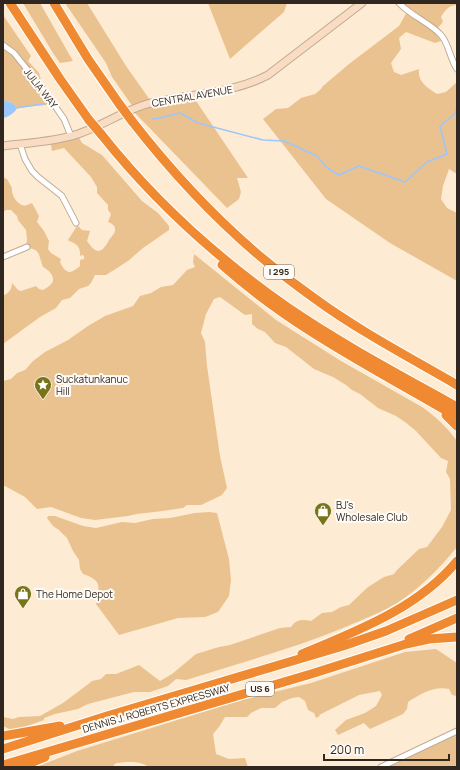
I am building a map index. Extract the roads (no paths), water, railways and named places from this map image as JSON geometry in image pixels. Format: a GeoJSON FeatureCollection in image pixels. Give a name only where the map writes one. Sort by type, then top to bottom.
{"type":"FeatureCollection","features":[{"type":"Feature","properties":{"kind":"highway","name":"I 295"},"geometry":{"type":"LineString","coordinates":[[10,3],[60,79],[101,134],[126,164],[159,199],[215,251],[244,275],[288,307],[346,344],[457,407]]}},
{"type":"Feature","properties":{"kind":"highway","name":"I 295"},"geometry":{"type":"LineString","coordinates":[[54,3],[88,59],[132,121],[190,190],[233,232],[267,262],[315,299],[347,320],[457,385]]}},
{"type":"Feature","properties":{"kind":"highway"},"geometry":{"type":"LineString","coordinates":[[159,199],[178,223],[222,265],[277,309],[322,340],[457,417]]}},
{"type":"Feature","properties":{"kind":"highway"},"geometry":{"type":"LineString","coordinates":[[419,396],[443,412],[457,426]]}},
{"type":"Feature","properties":{"kind":"highway"},"geometry":{"type":"LineString","coordinates":[[248,675],[342,636],[397,610],[430,588],[442,578],[457,561]]}},
{"type":"Feature","properties":{"kind":"highway","name":"US 6"},"geometry":{"type":"LineString","coordinates":[[248,675],[372,636],[457,600]]}},
{"type":"Feature","properties":{"kind":"highway"},"geometry":{"type":"LineString","coordinates":[[384,652],[457,618]]}},
{"type":"Feature","properties":{"kind":"highway","name":"US 6"},"geometry":{"type":"LineString","coordinates":[[384,652],[421,641],[457,637]]}},
{"type":"Feature","properties":{"kind":"highway","name":"DENNIS J. ROBERTS EXPRESSWAY"},"geometry":{"type":"LineString","coordinates":[[3,765],[384,652]]}},
{"type":"Feature","properties":{"kind":"highway","name":"DENNIS J. ROBERTS EXPRESSWAY"},"geometry":{"type":"LineString","coordinates":[[3,749],[107,716],[248,675]]}},
{"type":"Feature","properties":{"kind":"highway"},"geometry":{"type":"LineString","coordinates":[[3,736],[107,716]]}},
{"type":"Feature","properties":{"kind":"highway"},"geometry":{"type":"LineString","coordinates":[[21,767],[135,726]]}},
{"type":"Feature","properties":{"kind":"street","name":"CENTRAL AVENUE"},"geometry":{"type":"LineString","coordinates":[[3,146],[71,136],[89,130],[141,106],[169,99],[224,91],[253,82],[268,75],[362,3]]}},
{"type":"Feature","properties":{"kind":"street"},"geometry":{"type":"LineString","coordinates":[[399,3],[406,10],[440,34],[445,41],[457,69]]}},
{"type":"Feature","properties":{"kind":"street","name":"JULIA WAY"},"geometry":{"type":"LineString","coordinates":[[3,45],[14,53],[49,97],[64,119],[71,136]]}},
{"type":"Feature","properties":{"kind":"street"},"geometry":{"type":"LineString","coordinates":[[20,144],[23,154],[32,171],[62,196],[76,223]]}},
{"type":"Feature","properties":{"kind":"street"},"geometry":{"type":"LineString","coordinates":[[3,258],[27,247]]}},
{"type":"Feature","properties":{"kind":"street"},"geometry":{"type":"LineString","coordinates":[[381,767],[457,731]]}},
{"type":"Feature","properties":{"kind":"water"},"geometry":{"type":"Polygon","coordinates":[[[3,100],[13,103],[17,108],[15,112],[3,118],[3,100]]]}},
{"type":"Feature","properties":{"kind":"waterway"},"geometry":{"type":"LineString","coordinates":[[16,108],[48,103]]}},
{"type":"Feature","properties":{"kind":"waterway"},"geometry":{"type":"LineString","coordinates":[[153,119],[180,113],[198,123],[263,140],[284,141],[317,156],[326,167],[339,175],[359,166],[405,182],[427,162],[447,154],[440,126],[455,114],[457,106]]}},
{"type":"Feature","properties":{"kind":"place","name":"Suckatunkanuc Hill"},"geometry":{"type":"Point","coordinates":[43,400]}},
{"type":"Feature","properties":{"kind":"place","name":"BJ's Wholesale Club"},"geometry":{"type":"Point","coordinates":[323,526]}},
{"type":"Feature","properties":{"kind":"place","name":"The Home Depot"},"geometry":{"type":"Point","coordinates":[23,609]}}]}
